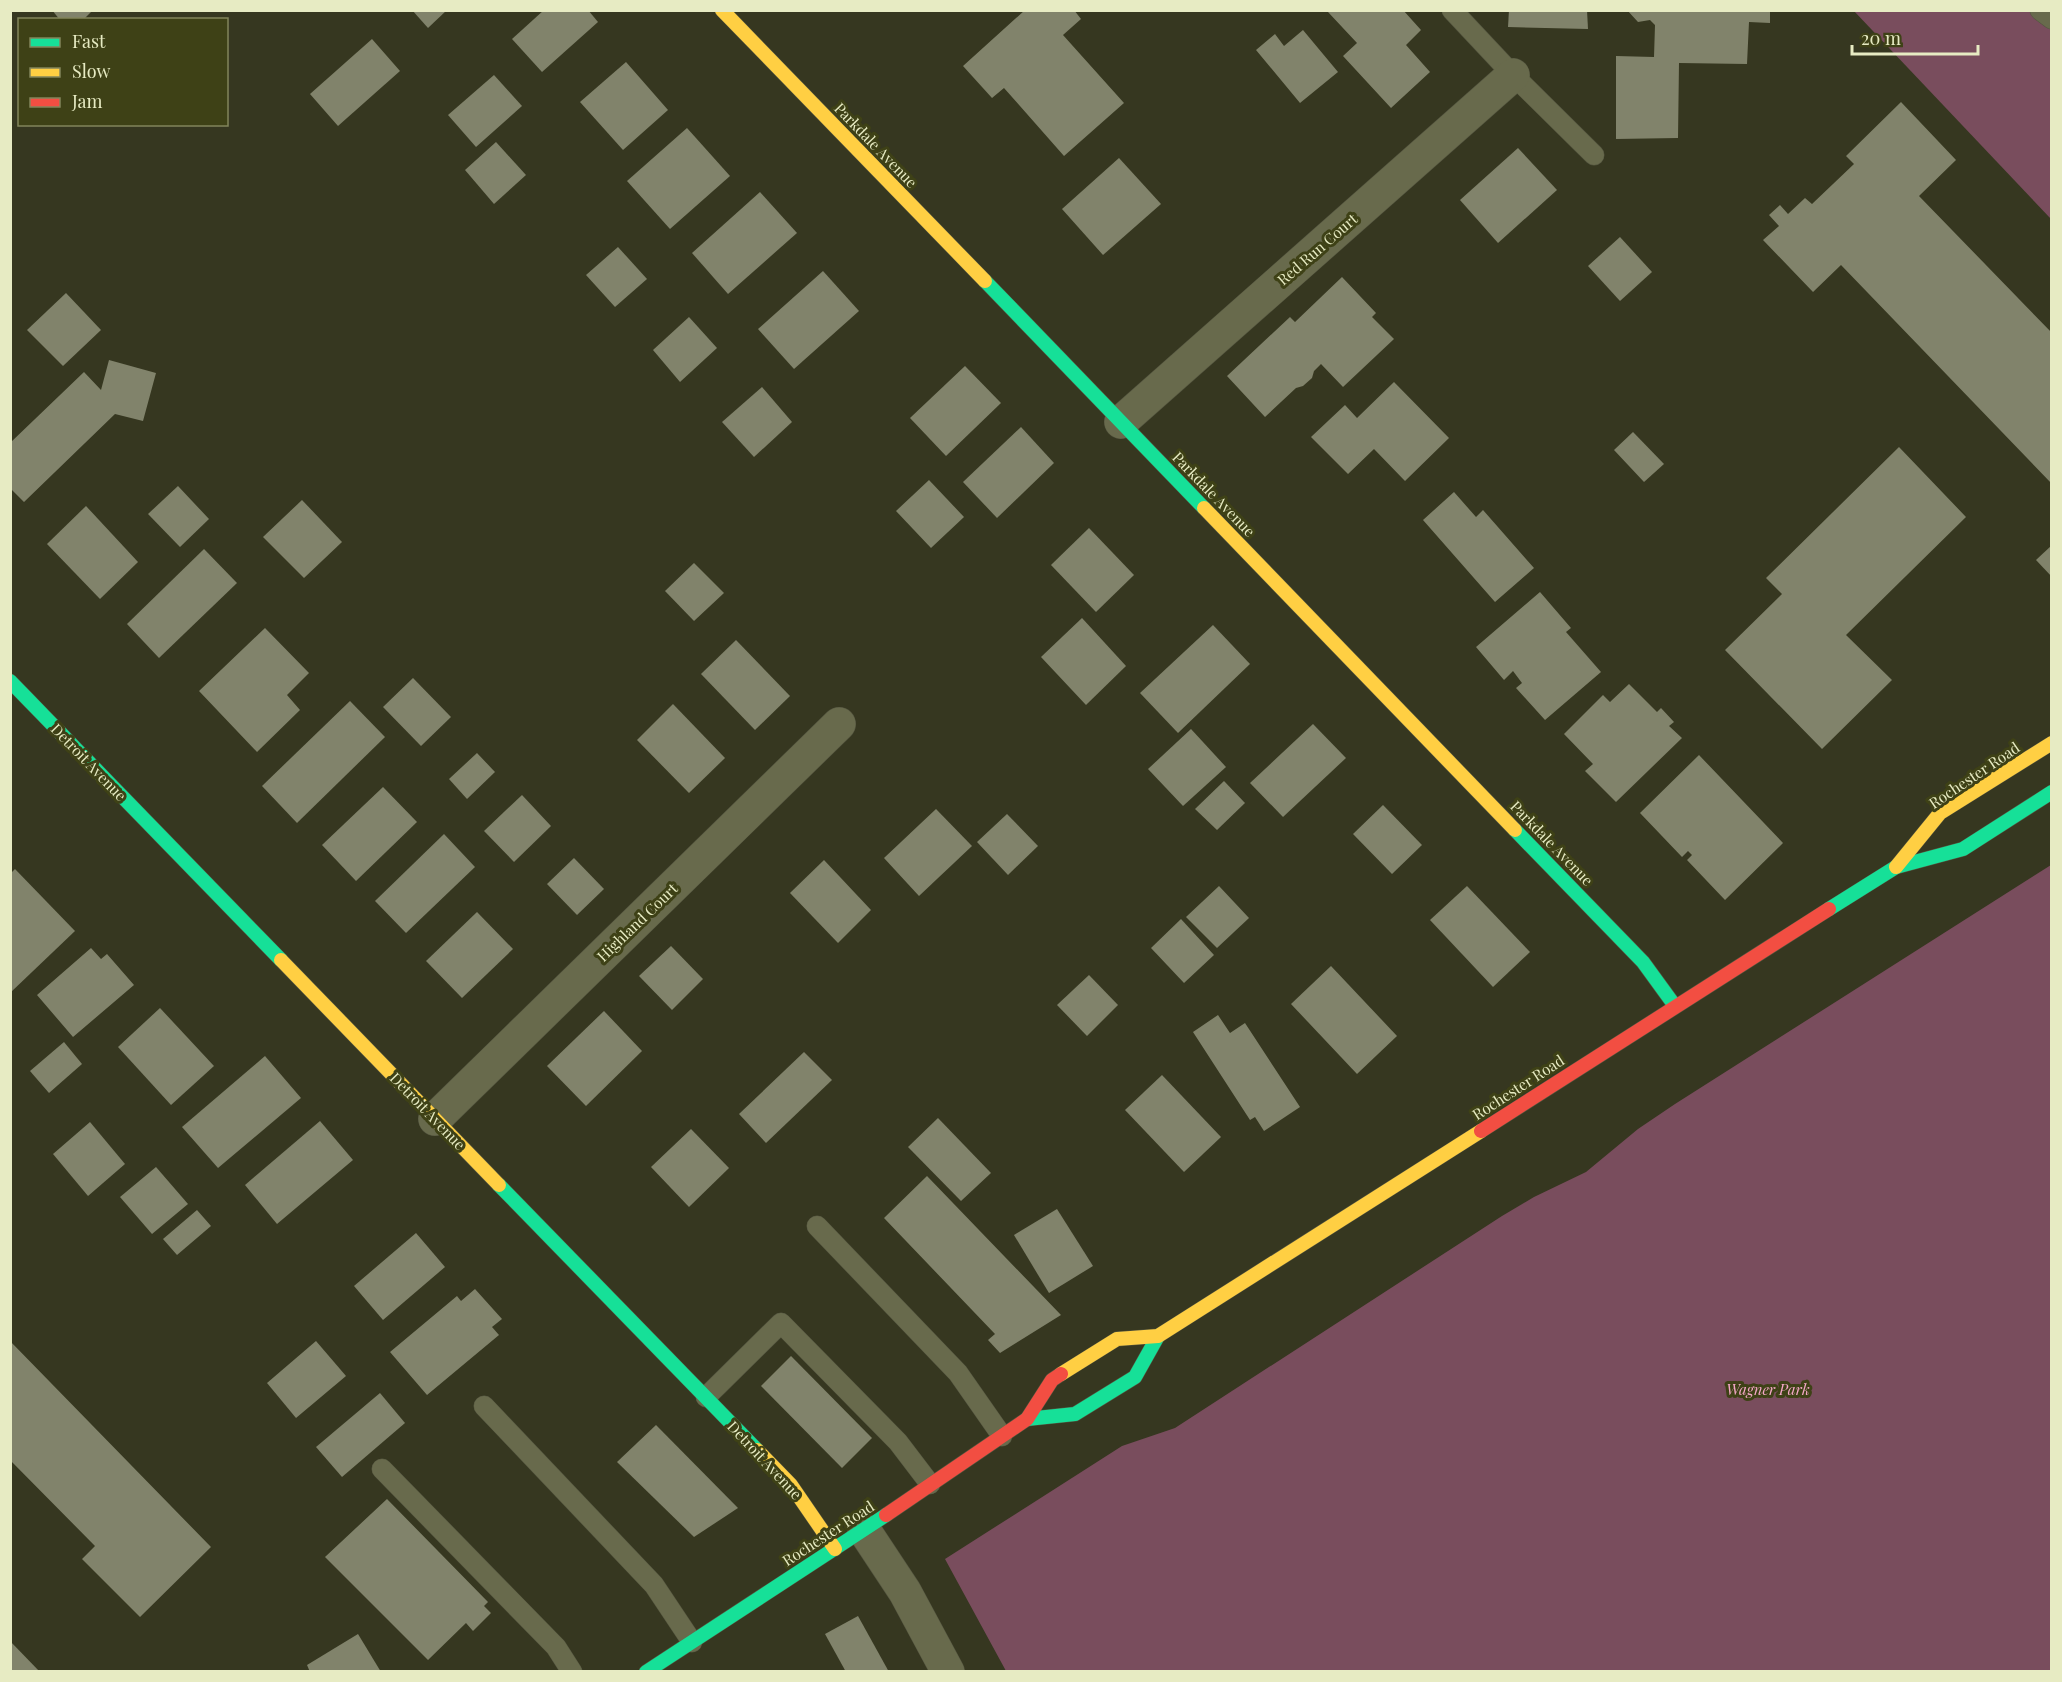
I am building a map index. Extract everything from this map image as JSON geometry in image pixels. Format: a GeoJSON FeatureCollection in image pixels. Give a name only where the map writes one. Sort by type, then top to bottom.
{"type":"FeatureCollection","features":[{"type":"Feature","properties":{"kind":"street","name":"Parkdale Avenue"},"geometry":{"type":"LineString","coordinates":[[722,10],[1643,962],[1676,1006]]}},
{"type":"Feature","properties":{"kind":"street","name":"Red Run Court"},"geometry":{"type":"LineString","coordinates":[[1121,422],[1514,75]]}},
{"type":"Feature","properties":{"kind":"street","name":"Detroit Avenue"},"geometry":{"type":"LineString","coordinates":[[10,681],[791,1485],[835,1549]]}},
{"type":"Feature","properties":{"kind":"street","name":"Highland Court"},"geometry":{"type":"LineString","coordinates":[[435,1119],[839,724]]}},
{"type":"Feature","properties":{"kind":"street","name":"Rochester Road"},"geometry":{"type":"LineString","coordinates":[[1896,867],[1940,813],[2052,743]]}},
{"type":"Feature","properties":{"kind":"street","name":"Rochester Road"},"geometry":{"type":"LineString","coordinates":[[1027,1419],[1075,1414],[1116,1389],[1135,1377],[1158,1336],[1896,867],[1963,849],[2052,792]]}},
{"type":"Feature","properties":{"kind":"street","name":"Rochester Road"},"geometry":{"type":"LineString","coordinates":[[646,1671],[864,1530],[1027,1419],[1052,1380],[1117,1339],[1158,1336]]}},
{"type":"Feature","properties":{"kind":"street"},"geometry":{"type":"LineString","coordinates":[[864,1530],[905,1592],[948,1671]]}},
{"type":"Feature","properties":{"kind":"lane"},"geometry":{"type":"LineString","coordinates":[[1452,10],[1594,155]]}},
{"type":"Feature","properties":{"kind":"lane"},"geometry":{"type":"LineString","coordinates":[[2040,10],[2052,20]]}},
{"type":"Feature","properties":{"kind":"lane"},"geometry":{"type":"LineString","coordinates":[[817,1226],[958,1373],[1002,1436]]}},
{"type":"Feature","properties":{"kind":"lane"},"geometry":{"type":"LineString","coordinates":[[706,1397],[782,1323],[898,1442],[930,1484]]}},
{"type":"Feature","properties":{"kind":"lane"},"geometry":{"type":"LineString","coordinates":[[484,1406],[654,1585],[692,1642]]}},
{"type":"Feature","properties":{"kind":"lane"},"geometry":{"type":"LineString","coordinates":[[382,1469],[556,1647],[572,1671]]}},
{"type":"Feature","properties":{"kind":"green space"},"geometry":{"type":"Polygon","coordinates":[[[1854,11],[2051,11],[2051,219],[1854,11]]]}},
{"type":"Feature","properties":{"kind":"green space","name":"Wagner Park"},"geometry":{"type":"Polygon","coordinates":[[[2051,865],[2051,1671],[1006,1671],[945,1559],[1122,1446],[1175,1428],[1502,1216],[1534,1197],[1586,1172],[1638,1129],[1675,1104],[2051,865]]]}},
{"type":"Feature","properties":{"kind":"building"},"geometry":{"type":"Polygon","coordinates":[[[52,10],[93,10],[85,18],[58,18],[52,10]]]}},
{"type":"Feature","properties":{"kind":"building"},"geometry":{"type":"Polygon","coordinates":[[[412,10],[447,10],[428,28],[412,10]]]}},
{"type":"Feature","properties":{"kind":"building"},"geometry":{"type":"Polygon","coordinates":[[[544,10],[588,10],[598,22],[542,72],[512,39],[544,10]]]}},
{"type":"Feature","properties":{"kind":"building"},"geometry":{"type":"Polygon","coordinates":[[[1025,10],[1074,10],[1081,19],[1063,35],[1124,103],[1064,156],[1004,88],[992,98],[963,66],[1025,10]]]}},
{"type":"Feature","properties":{"kind":"building"},"geometry":{"type":"Polygon","coordinates":[[[1329,10],[1403,10],[1421,30],[1406,45],[1430,72],[1391,108],[1343,56],[1357,43],[1328,12],[1329,10]]]}},
{"type":"Feature","properties":{"kind":"building"},"geometry":{"type":"Polygon","coordinates":[[[1509,10],[1587,10],[1588,29],[1508,27],[1509,10]]]}},
{"type":"Feature","properties":{"kind":"building"},"geometry":{"type":"Polygon","coordinates":[[[1627,10],[1770,10],[1770,23],[1749,22],[1747,64],[1679,63],[1678,138],[1616,139],[1616,56],[1654,57],[1655,25],[1650,20],[1638,22],[1627,10]]]}},
{"type":"Feature","properties":{"kind":"building"},"geometry":{"type":"Polygon","coordinates":[[[1303,30],[1338,72],[1300,103],[1256,50],[1275,34],[1284,46],[1303,30]]]}},
{"type":"Feature","properties":{"kind":"building"},"geometry":{"type":"Polygon","coordinates":[[[372,39],[400,71],[338,126],[310,94],[372,39]]]}},
{"type":"Feature","properties":{"kind":"building"},"geometry":{"type":"Polygon","coordinates":[[[626,62],[668,110],[623,150],[580,102],[626,62]]]}},
{"type":"Feature","properties":{"kind":"building"},"geometry":{"type":"Polygon","coordinates":[[[494,75],[522,106],[476,147],[448,115],[494,75]]]}},
{"type":"Feature","properties":{"kind":"building"},"geometry":{"type":"Polygon","coordinates":[[[1901,102],[1956,160],[1919,196],[2052,333],[2052,484],[1841,265],[1813,292],[1763,240],[1779,226],[1769,215],[1780,205],[1788,214],[1805,198],[1812,204],[1854,164],[1846,156],[1901,102]]]}},
{"type":"Feature","properties":{"kind":"building"},"geometry":{"type":"Polygon","coordinates":[[[687,128],[730,176],[670,229],[627,181],[687,128]]]}},
{"type":"Feature","properties":{"kind":"building"},"geometry":{"type":"Polygon","coordinates":[[[496,142],[526,175],[494,204],[465,170],[496,142]]]}},
{"type":"Feature","properties":{"kind":"building"},"geometry":{"type":"Polygon","coordinates":[[[1518,148],[1557,190],[1498,243],[1460,200],[1518,148]]]}},
{"type":"Feature","properties":{"kind":"building"},"geometry":{"type":"Polygon","coordinates":[[[1119,158],[1161,204],[1103,255],[1062,209],[1119,158]]]}},
{"type":"Feature","properties":{"kind":"building"},"geometry":{"type":"Polygon","coordinates":[[[760,192],[797,233],[728,294],[692,253],[760,192]]]}},
{"type":"Feature","properties":{"kind":"building"},"geometry":{"type":"Polygon","coordinates":[[[1620,237],[1652,272],[1620,301],[1588,266],[1620,237]]]}},
{"type":"Feature","properties":{"kind":"building"},"geometry":{"type":"Polygon","coordinates":[[[618,247],[647,279],[615,307],[586,275],[618,247]]]}},
{"type":"Feature","properties":{"kind":"building"},"geometry":{"type":"Polygon","coordinates":[[[823,271],[859,311],[794,369],[758,329],[823,271]]]}},
{"type":"Feature","properties":{"kind":"building"},"geometry":{"type":"Polygon","coordinates":[[[1342,277],[1376,313],[1372,317],[1394,339],[1343,387],[1321,364],[1314,371],[1312,378],[1303,386],[1296,388],[1265,417],[1227,376],[1290,317],[1295,322],[1342,277]]]}},
{"type":"Feature","properties":{"kind":"building"},"geometry":{"type":"Polygon","coordinates":[[[66,293],[101,330],[63,366],[27,330],[66,293]]]}},
{"type":"Feature","properties":{"kind":"building"},"geometry":{"type":"Polygon","coordinates":[[[689,317],[717,348],[680,382],[653,350],[689,317]]]}},
{"type":"Feature","properties":{"kind":"building"},"geometry":{"type":"Polygon","coordinates":[[[109,360],[156,373],[143,421],[115,414],[24,502],[10,488],[10,443],[84,372],[101,390],[109,360]]]}},
{"type":"Feature","properties":{"kind":"building"},"geometry":{"type":"Polygon","coordinates":[[[965,366],[1001,403],[946,456],[910,418],[965,366]]]}},
{"type":"Feature","properties":{"kind":"building"},"geometry":{"type":"Polygon","coordinates":[[[1394,382],[1449,438],[1405,481],[1374,449],[1348,474],[1311,437],[1345,405],[1357,418],[1394,382]]]}},
{"type":"Feature","properties":{"kind":"building"},"geometry":{"type":"Polygon","coordinates":[[[762,387],[792,422],[754,457],[722,422],[762,387]]]}},
{"type":"Feature","properties":{"kind":"building"},"geometry":{"type":"Polygon","coordinates":[[[1021,427],[1054,463],[997,518],[963,482],[1021,427]]]}},
{"type":"Feature","properties":{"kind":"building"},"geometry":{"type":"Polygon","coordinates":[[[1633,432],[1664,464],[1644,482],[1614,450],[1633,432]]]}},
{"type":"Feature","properties":{"kind":"building"},"geometry":{"type":"Polygon","coordinates":[[[1899,447],[1966,517],[1846,635],[1892,680],[1822,749],[1725,650],[1782,594],[1766,578],[1899,447]]]}},
{"type":"Feature","properties":{"kind":"building"},"geometry":{"type":"Polygon","coordinates":[[[929,480],[964,517],[931,548],[896,511],[929,480]]]}},
{"type":"Feature","properties":{"kind":"building"},"geometry":{"type":"Polygon","coordinates":[[[178,486],[209,519],[180,547],[148,514],[178,486]]]}},
{"type":"Feature","properties":{"kind":"building"},"geometry":{"type":"Polygon","coordinates":[[[1454,492],[1476,517],[1483,510],[1534,568],[1495,602],[1423,520],[1454,492]]]}},
{"type":"Feature","properties":{"kind":"building"},"geometry":{"type":"Polygon","coordinates":[[[302,500],[342,542],[304,578],[263,537],[302,500]]]}},
{"type":"Feature","properties":{"kind":"building"},"geometry":{"type":"Polygon","coordinates":[[[86,506],[138,562],[100,599],[47,544],[86,506]]]}},
{"type":"Feature","properties":{"kind":"building"},"geometry":{"type":"Polygon","coordinates":[[[1089,528],[1134,575],[1096,612],[1051,565],[1089,528]]]}},
{"type":"Feature","properties":{"kind":"building"},"geometry":{"type":"Polygon","coordinates":[[[2052,545],[2052,577],[2036,560],[2052,545]]]}},
{"type":"Feature","properties":{"kind":"building"},"geometry":{"type":"Polygon","coordinates":[[[204,549],[237,583],[159,658],[127,624],[204,549]]]}},
{"type":"Feature","properties":{"kind":"building"},"geometry":{"type":"Polygon","coordinates":[[[694,563],[724,593],[694,621],[665,591],[694,563]]]}},
{"type":"Feature","properties":{"kind":"building"},"geometry":{"type":"Polygon","coordinates":[[[1540,592],[1571,628],[1566,632],[1601,672],[1545,720],[1516,688],[1522,683],[1513,671],[1504,680],[1476,647],[1540,592]]]}},
{"type":"Feature","properties":{"kind":"building"},"geometry":{"type":"Polygon","coordinates":[[[1082,618],[1126,666],[1086,705],[1041,657],[1082,618]]]}},
{"type":"Feature","properties":{"kind":"building"},"geometry":{"type":"Polygon","coordinates":[[[1213,625],[1250,664],[1178,733],[1140,693],[1213,625]]]}},
{"type":"Feature","properties":{"kind":"building"},"geometry":{"type":"Polygon","coordinates":[[[265,628],[309,673],[287,695],[300,710],[257,752],[199,691],[265,628]]]}},
{"type":"Feature","properties":{"kind":"building"},"geometry":{"type":"Polygon","coordinates":[[[736,640],[790,696],[755,730],[701,674],[736,640]]]}},
{"type":"Feature","properties":{"kind":"building"},"geometry":{"type":"Polygon","coordinates":[[[413,678],[451,717],[421,746],[383,707],[413,678]]]}},
{"type":"Feature","properties":{"kind":"building"},"geometry":{"type":"Polygon","coordinates":[[[1629,684],[1657,712],[1661,708],[1674,722],[1669,726],[1682,738],[1616,802],[1585,771],[1593,764],[1564,734],[1603,695],[1610,702],[1629,684]]]}},
{"type":"Feature","properties":{"kind":"building"},"geometry":{"type":"Polygon","coordinates":[[[350,701],[385,737],[297,823],[262,786],[350,701]]]}},
{"type":"Feature","properties":{"kind":"building"},"geometry":{"type":"Polygon","coordinates":[[[673,704],[725,758],[689,793],[637,740],[673,704]]]}},
{"type":"Feature","properties":{"kind":"building"},"geometry":{"type":"Polygon","coordinates":[[[1313,724],[1346,758],[1283,817],[1250,783],[1313,724]]]}},
{"type":"Feature","properties":{"kind":"building"},"geometry":{"type":"Polygon","coordinates":[[[1191,729],[1226,767],[1183,806],[1148,769],[1191,729]]]}},
{"type":"Feature","properties":{"kind":"building"},"geometry":{"type":"Polygon","coordinates":[[[477,753],[495,772],[467,799],[449,779],[477,753]]]}},
{"type":"Feature","properties":{"kind":"building"},"geometry":{"type":"Polygon","coordinates":[[[1699,755],[1783,843],[1725,900],[1687,860],[1692,855],[1688,851],[1682,857],[1640,813],[1699,755]]]}},
{"type":"Feature","properties":{"kind":"building"},"geometry":{"type":"Polygon","coordinates":[[[1224,781],[1245,803],[1217,830],[1195,809],[1224,781]]]}},
{"type":"Feature","properties":{"kind":"building"},"geometry":{"type":"Polygon","coordinates":[[[383,787],[417,822],[356,881],[322,845],[383,787]]]}},
{"type":"Feature","properties":{"kind":"building"},"geometry":{"type":"Polygon","coordinates":[[[522,795],[551,826],[514,862],[484,831],[522,795]]]}},
{"type":"Feature","properties":{"kind":"building"},"geometry":{"type":"Polygon","coordinates":[[[1383,805],[1422,845],[1392,874],[1353,834],[1383,805]]]}},
{"type":"Feature","properties":{"kind":"building"},"geometry":{"type":"Polygon","coordinates":[[[936,809],[972,846],[919,896],[884,858],[936,809]]]}},
{"type":"Feature","properties":{"kind":"building"},"geometry":{"type":"Polygon","coordinates":[[[1007,814],[1038,846],[1008,875],[977,842],[1007,814]]]}},
{"type":"Feature","properties":{"kind":"building"},"geometry":{"type":"Polygon","coordinates":[[[444,834],[475,867],[406,933],[375,901],[444,834]]]}},
{"type":"Feature","properties":{"kind":"building"},"geometry":{"type":"Polygon","coordinates":[[[574,858],[604,889],[577,915],[547,884],[574,858]]]}},
{"type":"Feature","properties":{"kind":"building"},"geometry":{"type":"Polygon","coordinates":[[[824,860],[871,910],[838,943],[790,893],[824,860]]]}},
{"type":"Feature","properties":{"kind":"building"},"geometry":{"type":"Polygon","coordinates":[[[15,869],[75,931],[10,993],[10,874],[15,869]]]}},
{"type":"Feature","properties":{"kind":"building"},"geometry":{"type":"Polygon","coordinates":[[[1219,886],[1249,918],[1217,948],[1186,917],[1219,886]]]}},
{"type":"Feature","properties":{"kind":"building"},"geometry":{"type":"Polygon","coordinates":[[[1467,886],[1530,952],[1493,987],[1430,920],[1467,886]]]}},
{"type":"Feature","properties":{"kind":"building"},"geometry":{"type":"Polygon","coordinates":[[[477,912],[513,949],[462,998],[426,961],[477,912]]]}},
{"type":"Feature","properties":{"kind":"building"},"geometry":{"type":"Polygon","coordinates":[[[1181,919],[1214,955],[1184,983],[1151,948],[1181,919]]]}},
{"type":"Feature","properties":{"kind":"building"},"geometry":{"type":"Polygon","coordinates":[[[671,946],[703,979],[672,1010],[639,976],[671,946]]]}},
{"type":"Feature","properties":{"kind":"building"},"geometry":{"type":"Polygon","coordinates":[[[91,948],[101,959],[107,954],[134,985],[73,1037],[37,995],[91,948]]]}},
{"type":"Feature","properties":{"kind":"building"},"geometry":{"type":"Polygon","coordinates":[[[1331,966],[1397,1036],[1357,1074],[1291,1004],[1331,966]]]}},
{"type":"Feature","properties":{"kind":"building"},"geometry":{"type":"Polygon","coordinates":[[[1089,975],[1118,1005],[1087,1036],[1057,1005],[1089,975]]]}},
{"type":"Feature","properties":{"kind":"building"},"geometry":{"type":"Polygon","coordinates":[[[160,1008],[214,1066],[171,1105],[118,1047],[160,1008]]]}},
{"type":"Feature","properties":{"kind":"building"},"geometry":{"type":"Polygon","coordinates":[[[604,1011],[642,1051],[586,1106],[547,1066],[604,1011]]]}},
{"type":"Feature","properties":{"kind":"building"},"geometry":{"type":"Polygon","coordinates":[[[1218,1015],[1230,1033],[1245,1023],[1300,1107],[1264,1131],[1255,1117],[1250,1120],[1193,1032],[1218,1015]]]}},
{"type":"Feature","properties":{"kind":"building"},"geometry":{"type":"Polygon","coordinates":[[[64,1042],[82,1064],[49,1093],[30,1071],[64,1042]]]}},
{"type":"Feature","properties":{"kind":"building"},"geometry":{"type":"Polygon","coordinates":[[[804,1052],[832,1080],[766,1143],[739,1114],[804,1052]]]}},
{"type":"Feature","properties":{"kind":"building"},"geometry":{"type":"Polygon","coordinates":[[[265,1056],[301,1098],[218,1168],[182,1127],[265,1056]]]}},
{"type":"Feature","properties":{"kind":"building"},"geometry":{"type":"Polygon","coordinates":[[[1162,1075],[1221,1137],[1184,1172],[1125,1110],[1162,1075]]]}},
{"type":"Feature","properties":{"kind":"building"},"geometry":{"type":"Polygon","coordinates":[[[938,1118],[991,1173],[961,1201],[908,1147],[938,1118]]]}},
{"type":"Feature","properties":{"kind":"building"},"geometry":{"type":"Polygon","coordinates":[[[320,1121],[353,1160],[277,1224],[245,1185],[320,1121]]]}},
{"type":"Feature","properties":{"kind":"building"},"geometry":{"type":"Polygon","coordinates":[[[90,1122],[125,1164],[88,1196],[53,1154],[90,1122]]]}},
{"type":"Feature","properties":{"kind":"building"},"geometry":{"type":"Polygon","coordinates":[[[691,1129],[729,1168],[689,1207],[651,1167],[691,1129]]]}},
{"type":"Feature","properties":{"kind":"building"},"geometry":{"type":"Polygon","coordinates":[[[156,1167],[188,1204],[152,1234],[120,1197],[156,1167]]]}},
{"type":"Feature","properties":{"kind":"building"},"geometry":{"type":"Polygon","coordinates":[[[927,1176],[1061,1315],[1000,1353],[988,1340],[995,1334],[884,1218],[927,1176]]]}},
{"type":"Feature","properties":{"kind":"building"},"geometry":{"type":"Polygon","coordinates":[[[1057,1209],[1093,1266],[1049,1293],[1014,1235],[1057,1209]]]}},
{"type":"Feature","properties":{"kind":"building"},"geometry":{"type":"Polygon","coordinates":[[[197,1210],[211,1226],[177,1255],[163,1239],[197,1210]]]}},
{"type":"Feature","properties":{"kind":"building"},"geometry":{"type":"Polygon","coordinates":[[[416,1233],[445,1267],[383,1320],[354,1286],[416,1233]]]}},
{"type":"Feature","properties":{"kind":"building"},"geometry":{"type":"Polygon","coordinates":[[[475,1289],[502,1319],[492,1327],[499,1335],[427,1395],[390,1352],[457,1296],[461,1301],[475,1289]]]}},
{"type":"Feature","properties":{"kind":"building"},"geometry":{"type":"Polygon","coordinates":[[[10,1341],[211,1547],[140,1617],[82,1559],[95,1546],[10,1460],[10,1341]]]}},
{"type":"Feature","properties":{"kind":"building"},"geometry":{"type":"Polygon","coordinates":[[[316,1341],[346,1376],[296,1418],[267,1383],[316,1341]]]}},
{"type":"Feature","properties":{"kind":"building"},"geometry":{"type":"Polygon","coordinates":[[[791,1356],[872,1438],[842,1468],[761,1386],[791,1356]]]}},
{"type":"Feature","properties":{"kind":"building"},"geometry":{"type":"Polygon","coordinates":[[[380,1393],[405,1423],[342,1477],[316,1447],[380,1393]]]}},
{"type":"Feature","properties":{"kind":"building"},"geometry":{"type":"Polygon","coordinates":[[[656,1425],[738,1508],[694,1537],[617,1462],[656,1425]]]}},
{"type":"Feature","properties":{"kind":"building"},"geometry":{"type":"Polygon","coordinates":[[[387,1499],[488,1602],[484,1606],[491,1613],[473,1631],[466,1623],[428,1660],[325,1557],[387,1499]]]}},
{"type":"Feature","properties":{"kind":"building"},"geometry":{"type":"Polygon","coordinates":[[[858,1616],[889,1672],[846,1672],[825,1634],[858,1616]]]}},
{"type":"Feature","properties":{"kind":"building"},"geometry":{"type":"Polygon","coordinates":[[[358,1634],[381,1672],[310,1672],[307,1665],[358,1634]]]}},
{"type":"Feature","properties":{"kind":"building"},"geometry":{"type":"Polygon","coordinates":[[[10,1641],[40,1672],[10,1672],[10,1641]]]}},
{"type":"Feature","properties":{"kind":"traffic: fast"},"geometry":{"type":"LineString","coordinates":[[985,281],[1204,508]]}},
{"type":"Feature","properties":{"kind":"traffic: fast"},"geometry":{"type":"LineString","coordinates":[[10,681],[281,960]]}},
{"type":"Feature","properties":{"kind":"traffic: fast"},"geometry":{"type":"LineString","coordinates":[[1829,909],[1896,867],[1963,849],[2052,792]]}},
{"type":"Feature","properties":{"kind":"traffic: fast"},"geometry":{"type":"LineString","coordinates":[[1515,830],[1643,962],[1675,1006]]}},
{"type":"Feature","properties":{"kind":"traffic: fast"},"geometry":{"type":"LineString","coordinates":[[499,1185],[757,1450]]}},
{"type":"Feature","properties":{"kind":"traffic: fast"},"geometry":{"type":"LineString","coordinates":[[1027,1419],[1075,1414],[1135,1377],[1158,1336]]}},
{"type":"Feature","properties":{"kind":"traffic: fast"},"geometry":{"type":"LineString","coordinates":[[646,1672],[886,1515]]}},
{"type":"Feature","properties":{"kind":"traffic: slow"},"geometry":{"type":"LineString","coordinates":[[722,10],[985,281]]}},
{"type":"Feature","properties":{"kind":"traffic: slow"},"geometry":{"type":"LineString","coordinates":[[1204,508],[1515,830]]}},
{"type":"Feature","properties":{"kind":"traffic: slow"},"geometry":{"type":"LineString","coordinates":[[1896,867],[1940,813],[2052,743]]}},
{"type":"Feature","properties":{"kind":"traffic: slow"},"geometry":{"type":"LineString","coordinates":[[281,960],[499,1185]]}},
{"type":"Feature","properties":{"kind":"traffic: slow"},"geometry":{"type":"LineString","coordinates":[[1061,1374],[1117,1339],[1158,1336],[1481,1131]]}},
{"type":"Feature","properties":{"kind":"traffic: slow"},"geometry":{"type":"LineString","coordinates":[[757,1450],[791,1485],[835,1549]]}},
{"type":"Feature","properties":{"kind":"traffic: jam"},"geometry":{"type":"LineString","coordinates":[[1481,1131],[1829,909]]}},
{"type":"Feature","properties":{"kind":"traffic: jam"},"geometry":{"type":"LineString","coordinates":[[886,1515],[1027,1419],[1052,1380],[1061,1374]]}}]}
